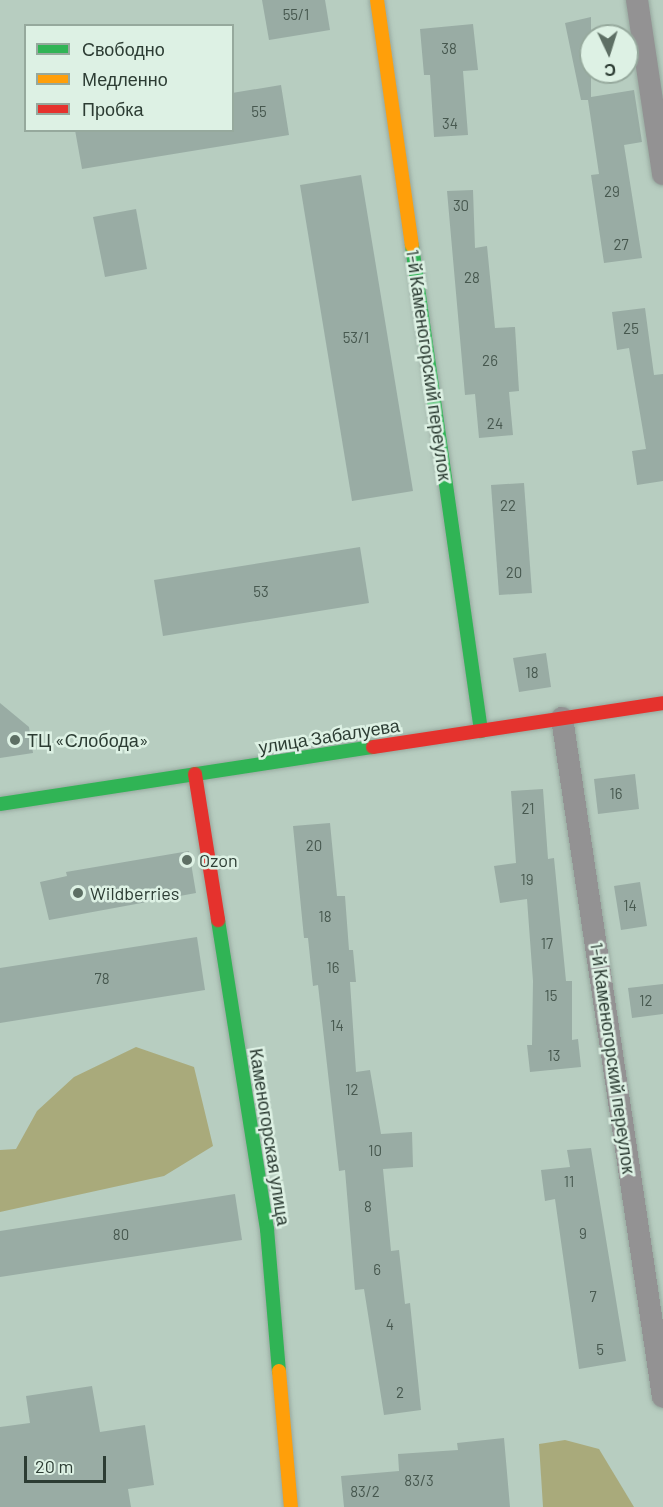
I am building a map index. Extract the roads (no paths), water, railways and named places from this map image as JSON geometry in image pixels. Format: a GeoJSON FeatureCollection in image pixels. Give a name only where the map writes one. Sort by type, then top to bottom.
{"type":"FeatureCollection","features":[{"type":"Feature","properties":{"kind":"street","name":"1-й Каменогорский переулок"},"geometry":{"type":"LineString","coordinates":[[377,0],[482,731]]}},
{"type":"Feature","properties":{"kind":"street"},"geometry":{"type":"LineString","coordinates":[[637,0],[663,174]]}},
{"type":"Feature","properties":{"kind":"street","name":"улица Забалуева"},"geometry":{"type":"LineString","coordinates":[[0,804],[663,703]]}},
{"type":"Feature","properties":{"kind":"street","name":"1-й Каменогорский переулок"},"geometry":{"type":"LineString","coordinates":[[562,718],[663,1397]]}},
{"type":"Feature","properties":{"kind":"street","name":"Каменогорская улица"},"geometry":{"type":"LineString","coordinates":[[195,774],[267,1229],[291,1507]]}},
{"type":"Feature","properties":{"kind":"place","name":"ТЦ «Слобода»"},"geometry":{"type":"Point","coordinates":[15,740]}},
{"type":"Feature","properties":{"kind":"place","name":"Ozon"},"geometry":{"type":"Point","coordinates":[187,860]}},
{"type":"Feature","properties":{"kind":"place","name":"Wildberries"},"geometry":{"type":"Point","coordinates":[78,893]}}]}
